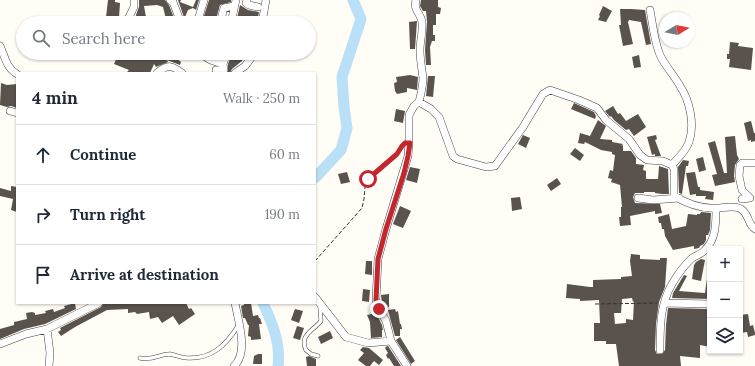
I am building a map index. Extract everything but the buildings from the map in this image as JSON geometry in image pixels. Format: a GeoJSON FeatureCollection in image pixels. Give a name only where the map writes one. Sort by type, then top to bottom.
{"type":"FeatureCollection","features":[{"type":"Feature","properties":{"kind":"street"},"geometry":{"type":"LineString","coordinates":[[130,16],[133,10],[134,0]]}},
{"type":"Feature","properties":{"kind":"street"},"geometry":{"type":"LineString","coordinates":[[170,0],[173,2],[179,16]]}},
{"type":"Feature","properties":{"kind":"street"},"geometry":{"type":"LineString","coordinates":[[199,16],[204,0]]}},
{"type":"Feature","properties":{"kind":"street"},"geometry":{"type":"LineString","coordinates":[[247,0],[246,3],[249,6],[258,7]]}},
{"type":"Feature","properties":{"kind":"street"},"geometry":{"type":"LineString","coordinates":[[263,16],[266,0]]}},
{"type":"Feature","properties":{"kind":"street"},"geometry":{"type":"LineString","coordinates":[[407,366],[391,341],[386,321],[377,305],[376,300],[377,265],[408,156],[410,143],[409,115],[414,106],[419,102],[423,78],[420,49],[422,17],[417,12],[415,4],[416,0]]}},
{"type":"Feature","properties":{"kind":"street"},"geometry":{"type":"LineString","coordinates":[[222,16],[224,8],[235,3]]}},
{"type":"Feature","properties":{"kind":"street"},"geometry":{"type":"LineString","coordinates":[[232,16],[235,3]]}},
{"type":"Feature","properties":{"kind":"street"},"geometry":{"type":"LineString","coordinates":[[650,10],[660,55],[681,87],[690,113],[692,126],[689,143],[672,164]]}},
{"type":"Feature","properties":{"kind":"street"},"geometry":{"type":"LineString","coordinates":[[0,46],[8,66],[16,74]]}},
{"type":"Feature","properties":{"kind":"street"},"geometry":{"type":"LineString","coordinates":[[209,60],[223,64]]}},
{"type":"Feature","properties":{"kind":"street"},"geometry":{"type":"LineString","coordinates":[[217,72],[216,70],[224,70],[223,64],[224,60]]}},
{"type":"Feature","properties":{"kind":"street"},"geometry":{"type":"LineString","coordinates":[[236,72],[245,66],[250,60]]}},
{"type":"Feature","properties":{"kind":"street"},"geometry":{"type":"LineString","coordinates":[[158,72],[162,68],[170,66],[181,72]]}},
{"type":"Feature","properties":{"kind":"street"},"geometry":{"type":"LineString","coordinates":[[419,102],[431,109],[439,118],[453,156],[457,159],[486,168],[497,164],[523,127],[542,94],[550,90],[583,101],[597,108],[606,120],[629,139],[640,155],[647,160],[664,161],[672,164]]}},
{"type":"Feature","properties":{"kind":"street"},"geometry":{"type":"LineString","coordinates":[[742,199],[750,198],[742,190],[740,165],[742,163],[755,163]]}},
{"type":"Feature","properties":{"kind":"street"},"geometry":{"type":"LineString","coordinates":[[672,164],[674,169],[673,194],[702,207],[741,209],[749,218],[752,227],[755,229]]}},
{"type":"Feature","properties":{"kind":"street"},"geometry":{"type":"LineString","coordinates":[[638,198],[653,200],[679,198]]}},
{"type":"Feature","properties":{"kind":"street"},"geometry":{"type":"LineString","coordinates":[[660,350],[660,334],[664,303],[678,275],[691,259],[704,251],[710,244],[714,235],[716,208]]}},
{"type":"Feature","properties":{"kind":"street"},"geometry":{"type":"LineString","coordinates":[[316,298],[346,337],[368,343],[391,341]]}},
{"type":"Feature","properties":{"kind":"street"},"geometry":{"type":"LineString","coordinates":[[664,303],[707,304]]}},
{"type":"Feature","properties":{"kind":"street"},"geometry":{"type":"LineString","coordinates":[[0,344],[26,334],[47,329],[96,304]]}},
{"type":"Feature","properties":{"kind":"street"},"geometry":{"type":"LineString","coordinates":[[234,366],[241,356],[240,324],[235,304]]}},
{"type":"Feature","properties":{"kind":"street"},"geometry":{"type":"LineString","coordinates":[[47,329],[50,353],[49,366]]}},
{"type":"Feature","properties":{"kind":"lane"},"geometry":{"type":"LineString","coordinates":[[318,356],[311,354],[306,350],[304,342],[306,335],[320,322],[320,304]]}},
{"type":"Feature","properties":{"kind":"lane"},"geometry":{"type":"LineString","coordinates":[[140,358],[150,359],[170,354],[188,358],[204,356],[223,346],[229,341],[240,324]]}},
{"type":"Feature","properties":{"kind":"path"},"geometry":{"type":"LineString","coordinates":[[316,260],[362,208],[365,187],[368,179],[397,154],[405,143],[410,143]]}},
{"type":"Feature","properties":{"kind":"path"},"geometry":{"type":"LineString","coordinates":[[595,304],[664,303]]}},
{"type":"Feature","properties":{"kind":"waterway"},"geometry":{"type":"LineString","coordinates":[[316,177],[341,150],[347,128],[342,77],[361,19],[353,0]]}},
{"type":"Feature","properties":{"kind":"waterway"},"geometry":{"type":"LineString","coordinates":[[263,304],[270,318],[277,341],[279,358],[278,366]]}},
{"type":"Feature","properties":{"kind":"route"},"geometry":{"type":"LineString","coordinates":[[368,179],[397,154],[405,143],[410,143],[404,173],[378,259],[376,300],[379,309]]}}]}
